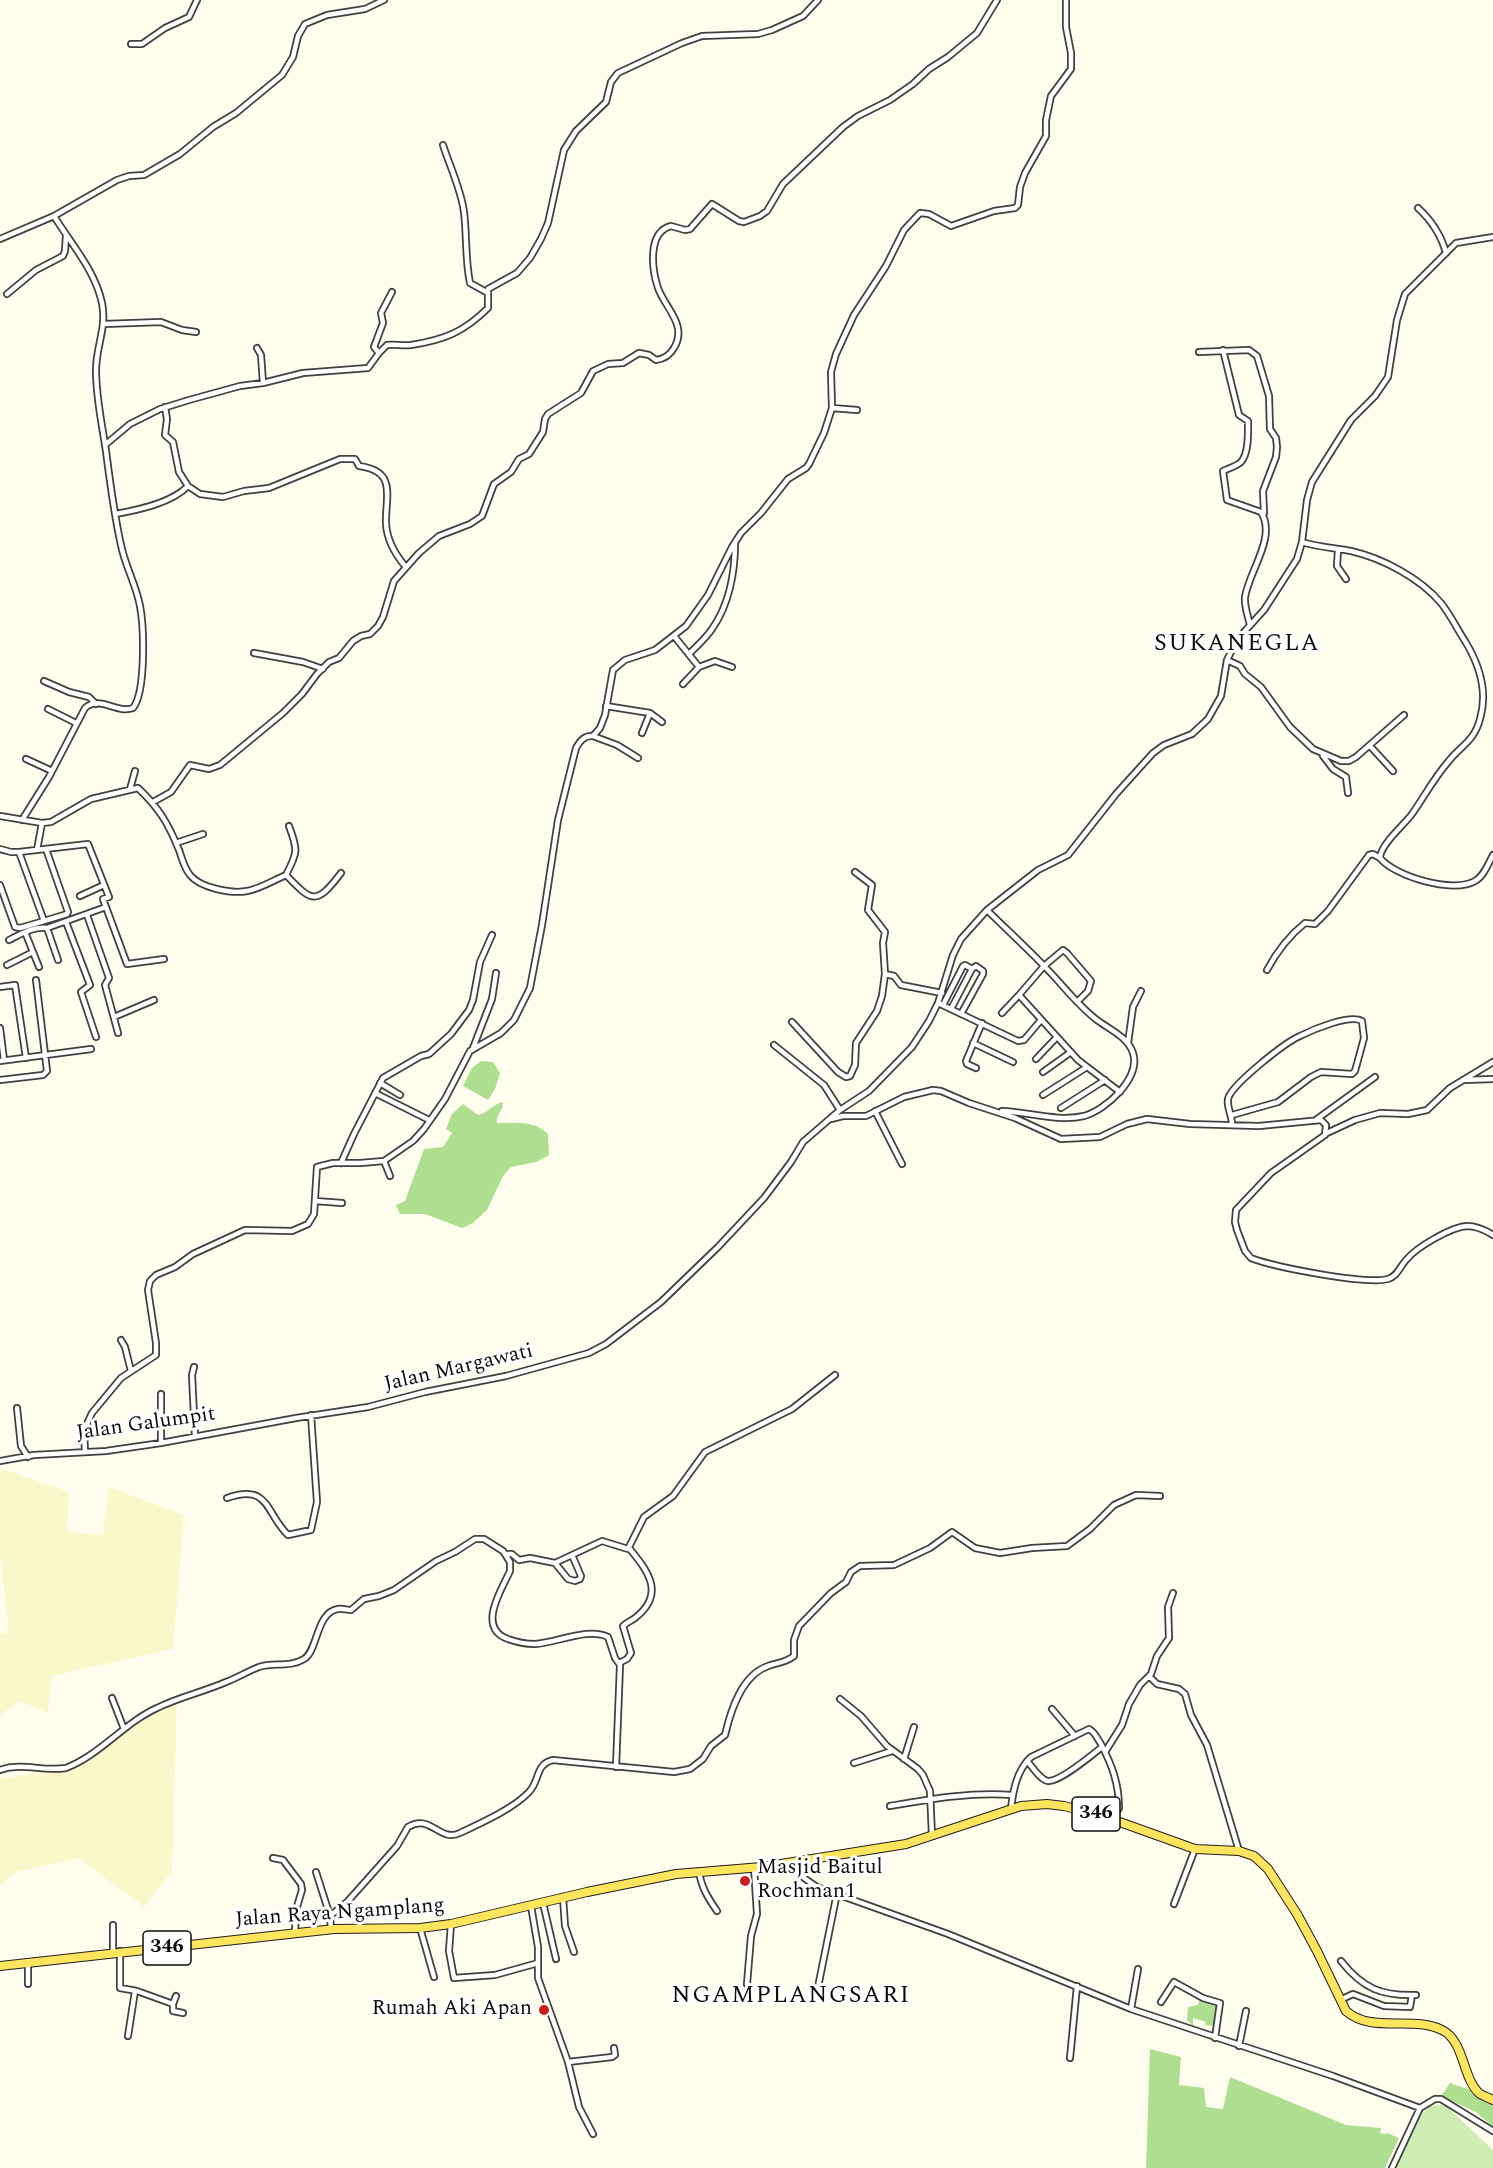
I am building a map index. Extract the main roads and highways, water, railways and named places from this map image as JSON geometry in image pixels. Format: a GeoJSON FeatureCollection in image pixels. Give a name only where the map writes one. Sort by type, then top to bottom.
{"type":"FeatureCollection","features":[{"type":"Feature","properties":{"kind":"main road","name":"Jalan Raya Ngamplang"},"geometry":{"type":"LineString","coordinates":[[0,1966],[335,1929],[420,1928],[451,1924],[663,1876],[699,1871],[754,1868],[906,1844],[1011,1809],[1026,1805],[1047,1804],[1100,1815],[1195,1849],[1239,1851],[1257,1858],[1282,1891],[1317,1950],[1346,2011],[1360,2020],[1420,2025],[1442,2030],[1454,2043],[1475,2087],[1480,2093],[1493,2100]]}},
{"type":"Feature","properties":{"kind":"place","name":"Masjid Baitul Rochman1"},"geometry":{"type":"Point","coordinates":[745,1881]}},
{"type":"Feature","properties":{"kind":"place","name":"Rumah Aki Apan"},"geometry":{"type":"Point","coordinates":[544,2010]}},
{"type":"Feature","properties":{"kind":"district","name":"SUKANEGLA"},"geometry":{"type":"Point","coordinates":[1237,645]}},
{"type":"Feature","properties":{"kind":"district","name":"NGAMPLANGSARI"},"geometry":{"type":"Point","coordinates":[791,1997]}}]}
